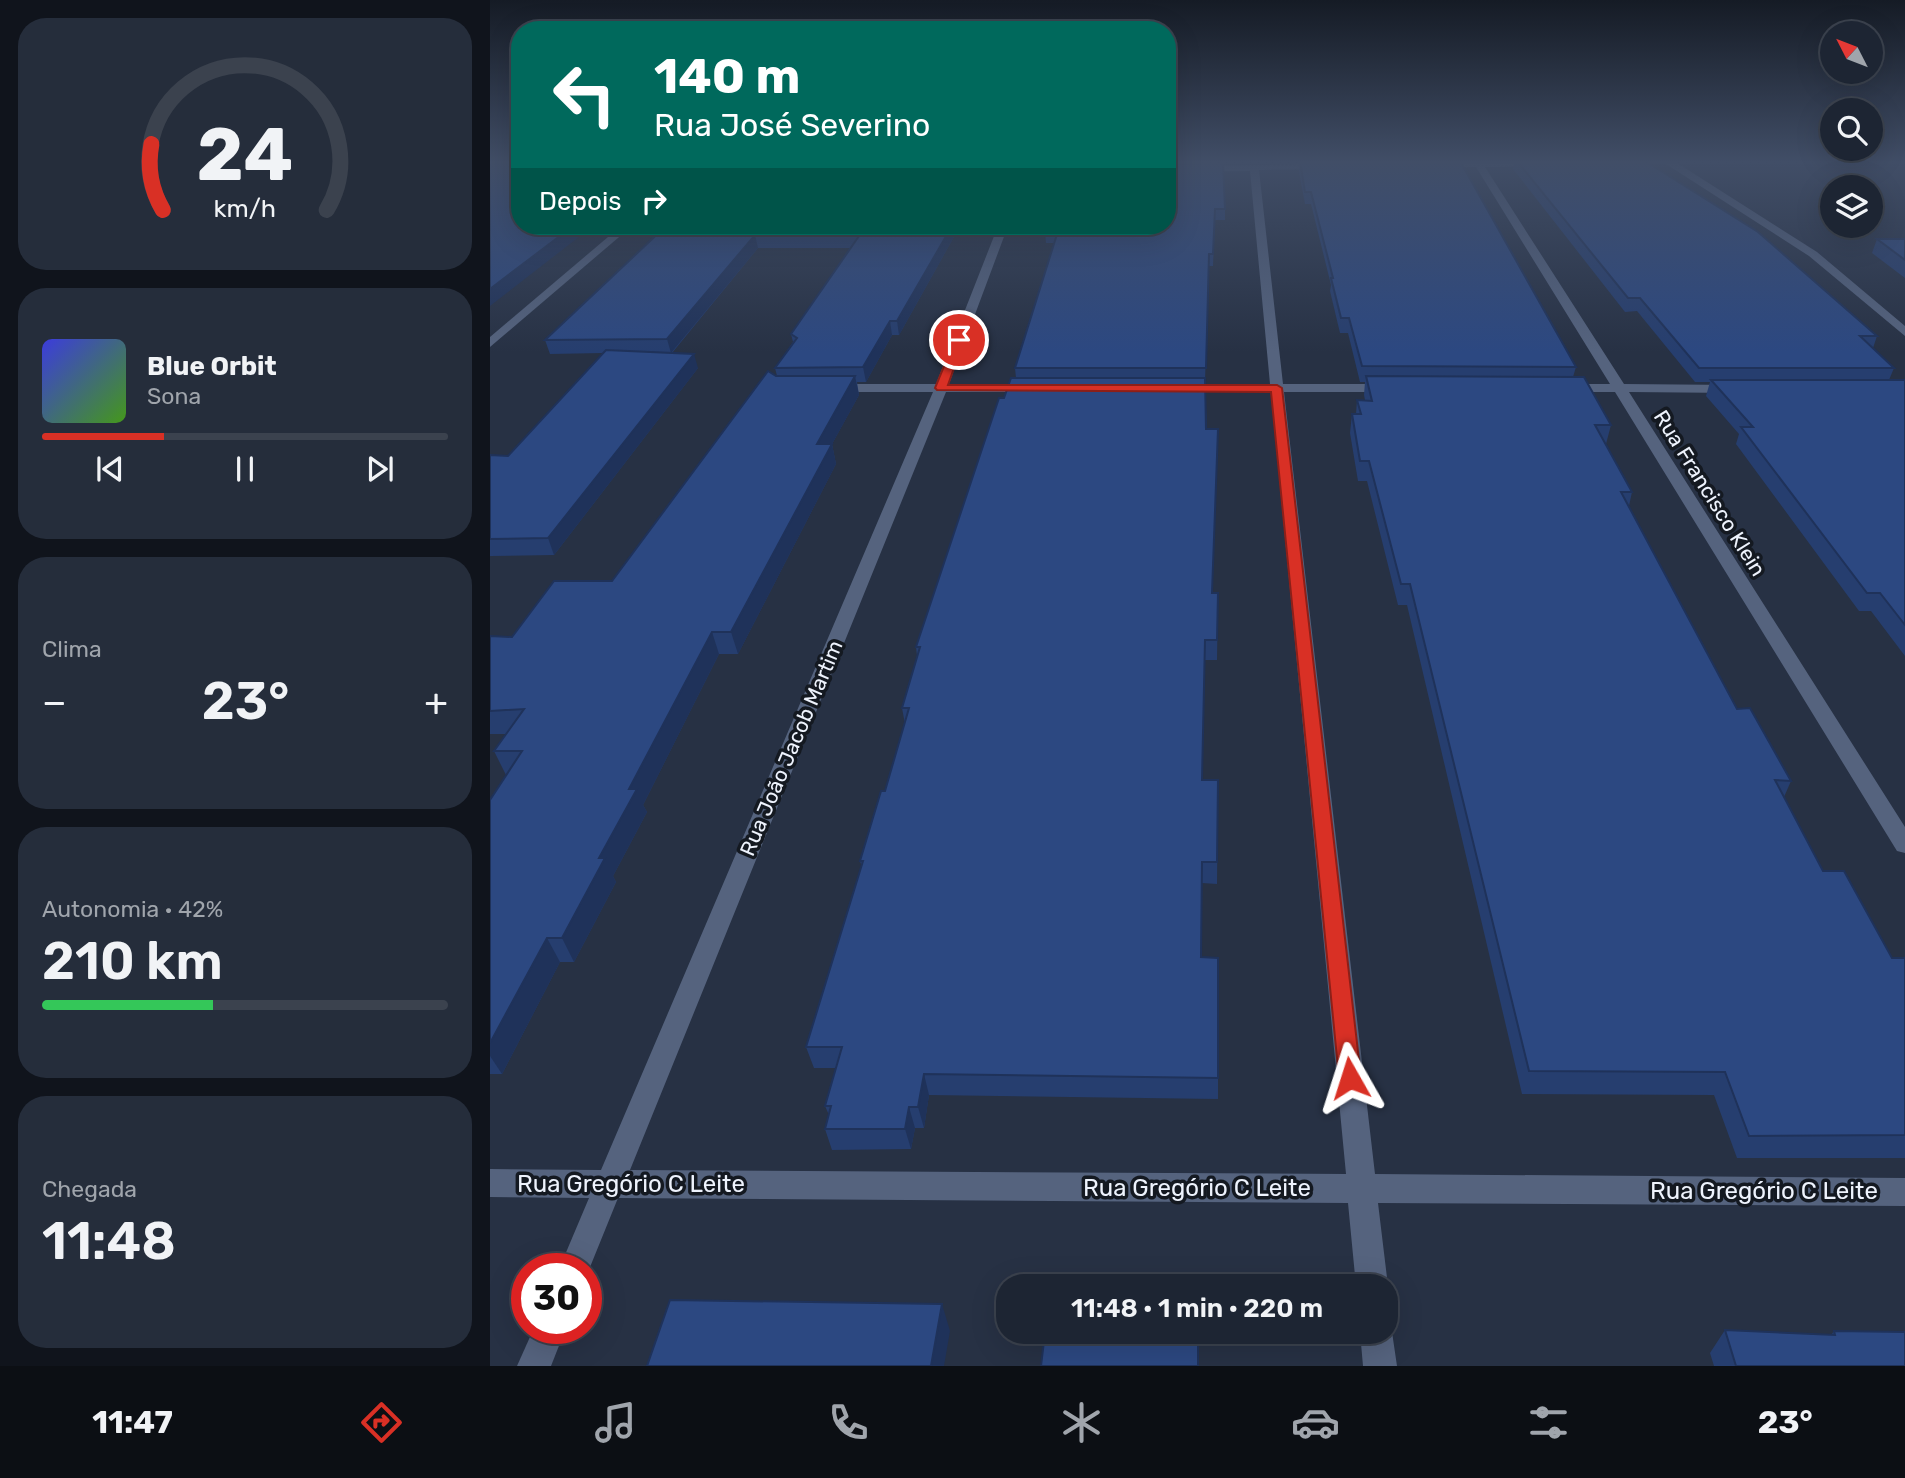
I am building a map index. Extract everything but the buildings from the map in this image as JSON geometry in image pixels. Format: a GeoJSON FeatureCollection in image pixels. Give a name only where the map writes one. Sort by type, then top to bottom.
{"type":"FeatureCollection","features":[{"type":"Feature","properties":{"kind":"street"},"geometry":{"type":"LineString","coordinates":[[1260,225],[1371,1274]]}},
{"type":"Feature","properties":{"kind":"street","name":"Rua Francisco Klein"},"geometry":{"type":"LineString","coordinates":[[1517,225],[1905,845]]}},
{"type":"Feature","properties":{"kind":"street"},"geometry":{"type":"LineString","coordinates":[[1767,225],[1813,254],[1905,332]]}},
{"type":"Feature","properties":{"kind":"street"},"geometry":{"type":"LineString","coordinates":[[490,343],[616,235]]}},
{"type":"Feature","properties":{"kind":"street","name":"Rua João Jacob Martim"},"geometry":{"type":"LineString","coordinates":[[581,1253],[941,388],[1000,235]]}},
{"type":"Feature","properties":{"kind":"street"},"geometry":{"type":"LineString","coordinates":[[821,388],[1053,388]]}},
{"type":"Feature","properties":{"kind":"street"},"geometry":{"type":"LineString","coordinates":[[1165,388],[1400,388]]}},
{"type":"Feature","properties":{"kind":"street"},"geometry":{"type":"LineString","coordinates":[[1551,388],[1755,389]]}},
{"type":"Feature","properties":{"kind":"street","name":"Rua Gregório C Leite"},"geometry":{"type":"LineString","coordinates":[[490,1183],[1905,1192]]}},
{"type":"Feature","properties":{"kind":"street"},"geometry":{"type":"LineString","coordinates":[[534,1366],[543,1344]]}},
{"type":"Feature","properties":{"kind":"street"},"geometry":{"type":"LineString","coordinates":[[1377,1344],[1380,1366]]}},
{"type":"Feature","properties":{"kind":"route"},"geometry":{"type":"LineString","coordinates":[[959,340],[941,388],[1277,388],[1350,1078]]}}]}
